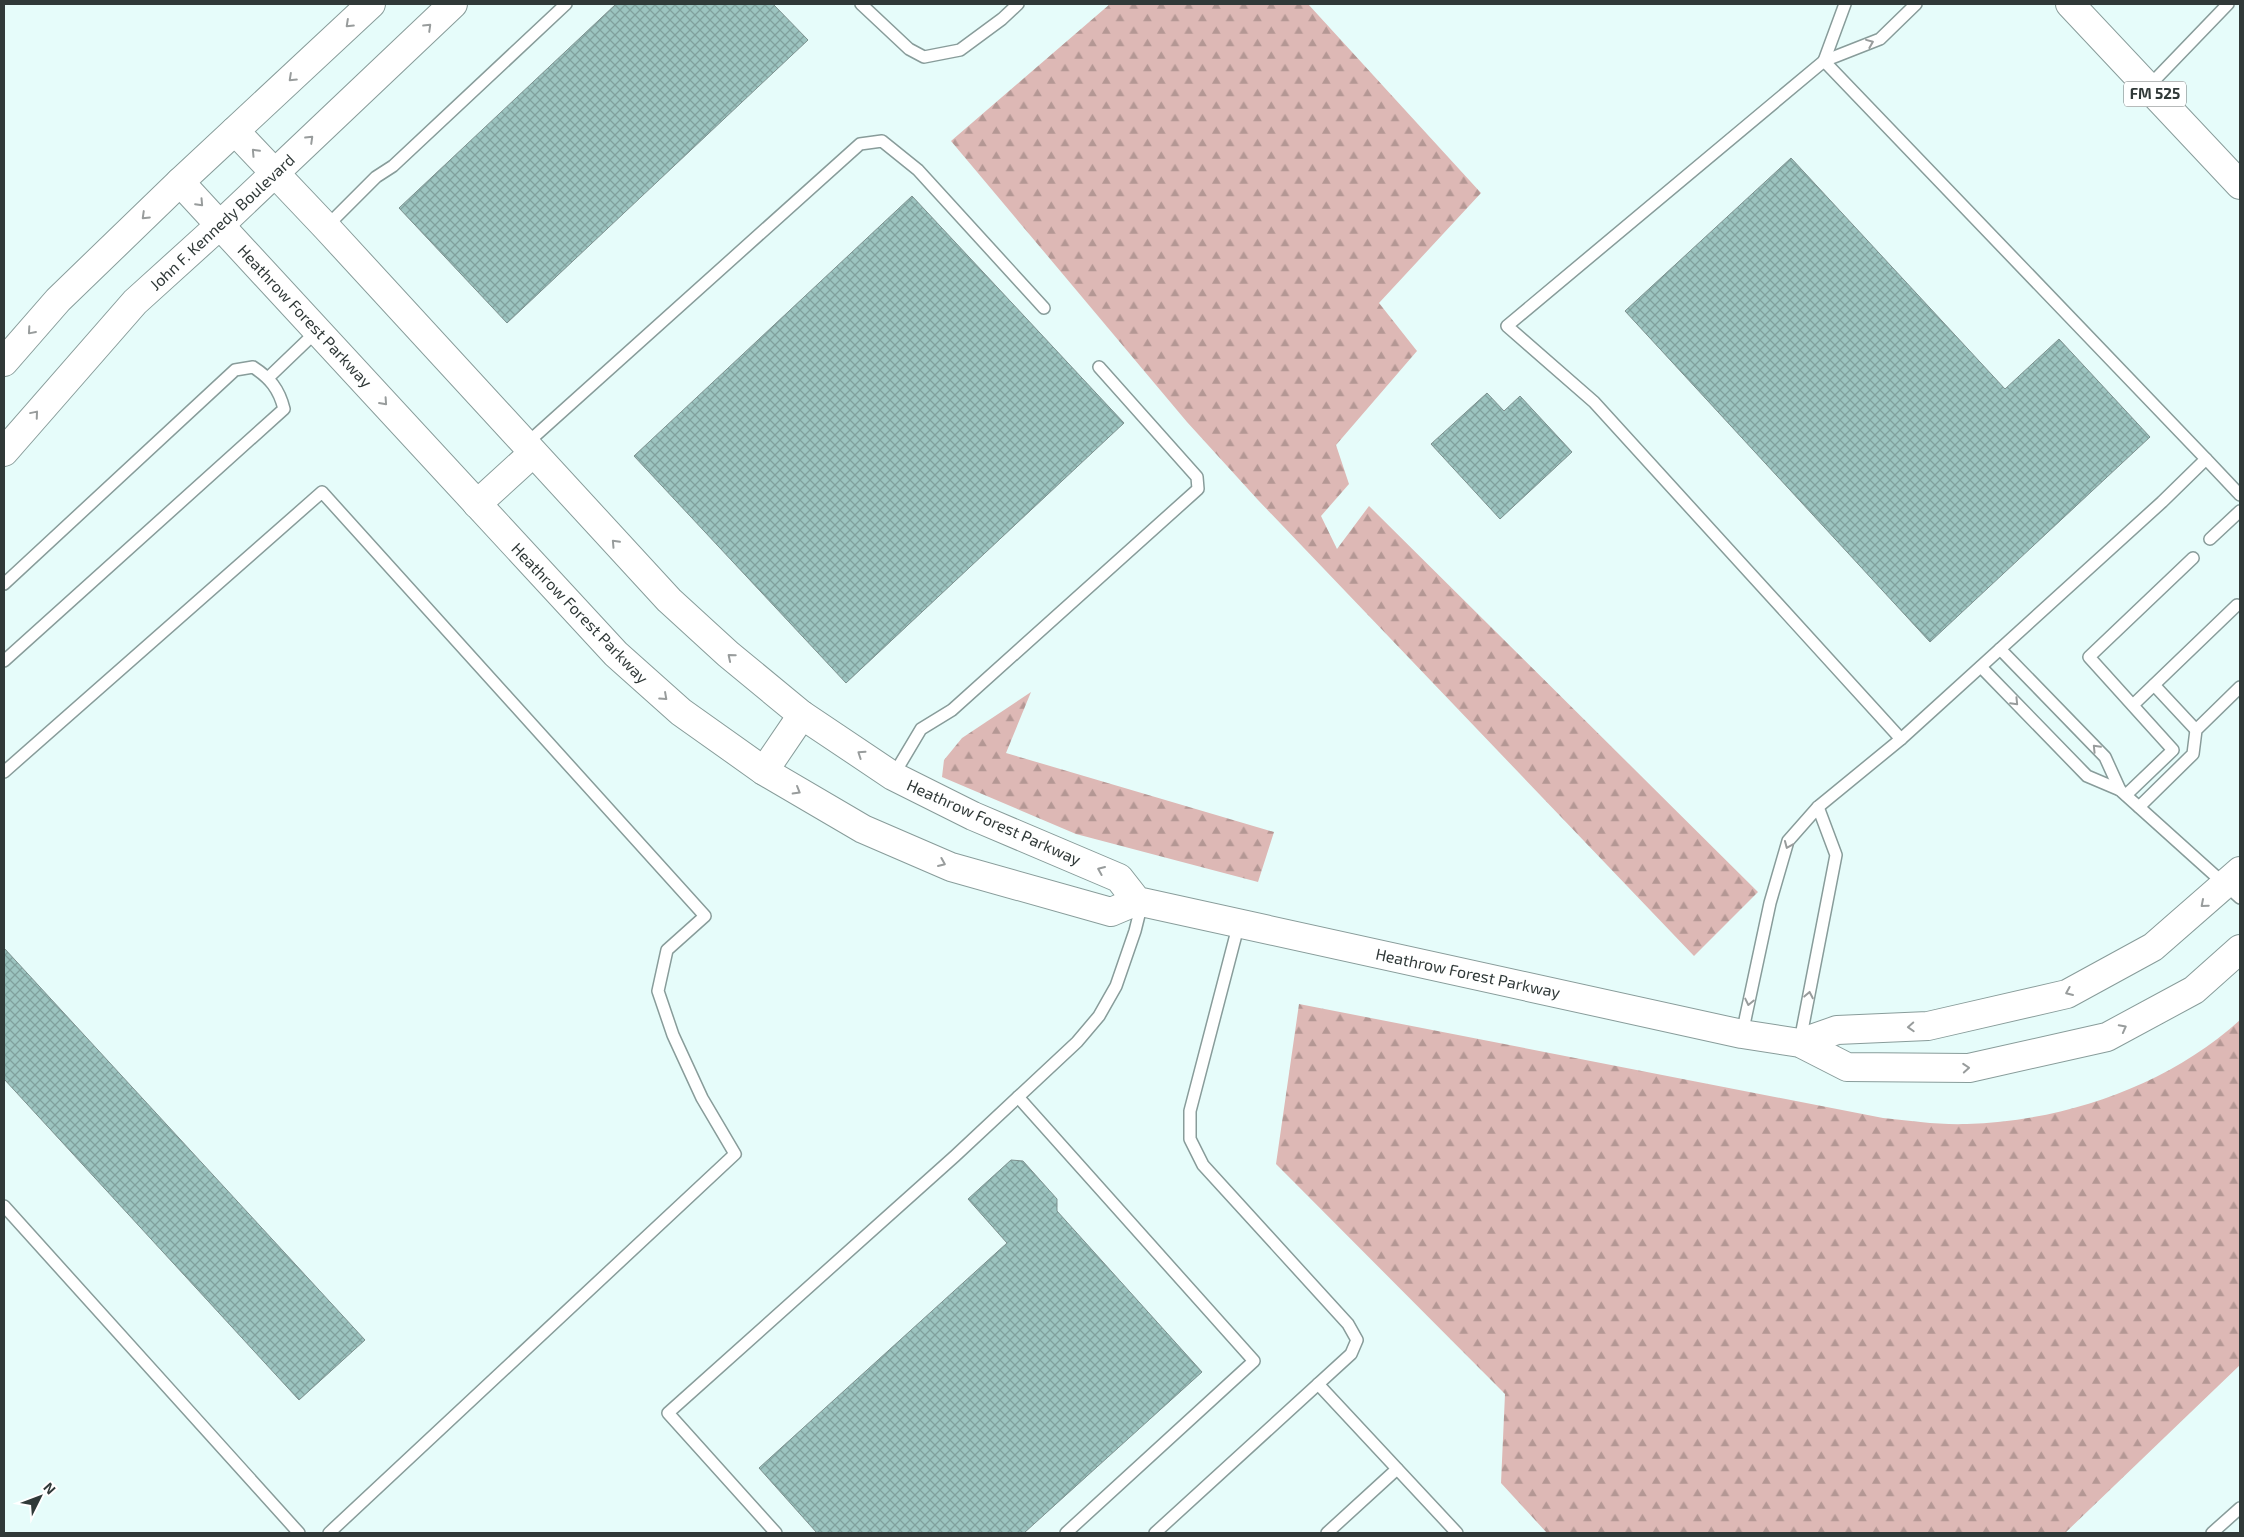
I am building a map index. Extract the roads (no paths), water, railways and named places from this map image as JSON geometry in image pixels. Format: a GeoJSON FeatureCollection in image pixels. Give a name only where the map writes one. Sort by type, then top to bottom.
{"type":"FeatureCollection","features":[{"type":"Feature","properties":{"kind":"street"},"geometry":{"type":"LineString","coordinates":[[4,362],[58,300],[180,182],[371,4]]}},
{"type":"Feature","properties":{"kind":"street","name":"John F. Kennedy Boulevard"},"geometry":{"type":"LineString","coordinates":[[4,452],[135,302],[220,225],[452,4]]}},
{"type":"Feature","properties":{"kind":"street","name":"FM 525"},"geometry":{"type":"LineString","coordinates":[[2070,4],[2240,185]]}},
{"type":"Feature","properties":{"kind":"street","name":"Heathrow Forest Parkway"},"geometry":{"type":"LineString","coordinates":[[235,131],[326,227],[529,450],[669,600],[728,654],[802,716],[893,776],[973,816],[1119,878],[1140,902]]}},
{"type":"Feature","properties":{"kind":"street","name":"Heathrow Forest Parkway"},"geometry":{"type":"LineString","coordinates":[[180,182],[616,654],[681,712],[764,771],[863,829],[951,867],[1111,912],[1140,902],[1742,1034],[1800,1043],[1847,1067],[1968,1068],[2107,1037],[2194,990],[2240,949]]}},
{"type":"Feature","properties":{"kind":"street"},"geometry":{"type":"LineString","coordinates":[[477,504],[529,450]]}},
{"type":"Feature","properties":{"kind":"street"},"geometry":{"type":"LineString","coordinates":[[764,771],[802,716]]}},
{"type":"Feature","properties":{"kind":"street","name":"Heathrow Forest Parkway"},"geometry":{"type":"LineString","coordinates":[[1800,1043],[1838,1030],[1928,1026],[2067,994],[2154,947],[2236,884]]}},
{"type":"Feature","properties":{"kind":"lane"},"geometry":{"type":"LineString","coordinates":[[326,227],[376,177],[393,166],[566,4]]}},
{"type":"Feature","properties":{"kind":"lane"},"geometry":{"type":"LineString","coordinates":[[861,4],[909,49],[924,57],[960,50],[1002,19],[1018,4]]}},
{"type":"Feature","properties":{"kind":"lane"},"geometry":{"type":"LineString","coordinates":[[1824,61],[1845,4]]}},
{"type":"Feature","properties":{"kind":"lane"},"geometry":{"type":"LineString","coordinates":[[1901,739],[1594,402],[1507,326],[1824,61],[1880,39],[1916,4]]}},
{"type":"Feature","properties":{"kind":"lane"},"geometry":{"type":"LineString","coordinates":[[2148,87],[2228,4]]}},
{"type":"Feature","properties":{"kind":"lane"},"geometry":{"type":"LineString","coordinates":[[1824,61],[2240,495]]}},
{"type":"Feature","properties":{"kind":"lane"},"geometry":{"type":"LineString","coordinates":[[529,450],[860,144],[882,141],[918,170],[1044,308]]}},
{"type":"Feature","properties":{"kind":"lane"},"geometry":{"type":"LineString","coordinates":[[269,377],[318,330]]}},
{"type":"Feature","properties":{"kind":"lane"},"geometry":{"type":"LineString","coordinates":[[4,584],[235,370],[254,366],[269,377],[281,397],[284,409],[4,661]]}},
{"type":"Feature","properties":{"kind":"lane"},"geometry":{"type":"LineString","coordinates":[[893,776],[921,729],[952,710],[1198,489],[1197,477],[1099,367]]}},
{"type":"Feature","properties":{"kind":"lane"},"geometry":{"type":"LineString","coordinates":[[1742,1034],[1770,903],[1788,840],[1818,807],[1901,739],[2206,459]]}},
{"type":"Feature","properties":{"kind":"lane"},"geometry":{"type":"LineString","coordinates":[[4,772],[322,492],[705,916],[667,950],[658,991],[673,1035],[702,1098],[736,1154],[329,1533]]}},
{"type":"Feature","properties":{"kind":"lane"},"geometry":{"type":"LineString","coordinates":[[2210,539],[2240,511]]}},
{"type":"Feature","properties":{"kind":"lane"},"geometry":{"type":"LineString","coordinates":[[2123,793],[2173,750],[2089,657],[2194,558]]}},
{"type":"Feature","properties":{"kind":"lane"},"geometry":{"type":"LineString","coordinates":[[2133,705],[2237,605]]}},
{"type":"Feature","properties":{"kind":"lane"},"geometry":{"type":"LineString","coordinates":[[2000,649],[2105,757],[2123,793]]}},
{"type":"Feature","properties":{"kind":"lane"},"geometry":{"type":"LineString","coordinates":[[1981,667],[2087,776],[2123,793],[2236,884]]}},
{"type":"Feature","properties":{"kind":"lane"},"geometry":{"type":"LineString","coordinates":[[2154,685],[2196,730]]}},
{"type":"Feature","properties":{"kind":"lane"},"geometry":{"type":"LineString","coordinates":[[2139,807],[2193,754],[2196,730],[2240,687]]}},
{"type":"Feature","properties":{"kind":"lane"},"geometry":{"type":"LineString","coordinates":[[1800,1043],[1836,855],[1818,807]]}},
{"type":"Feature","properties":{"kind":"lane"},"geometry":{"type":"LineString","coordinates":[[776,1533],[668,1413],[1077,1042],[1099,1016],[1116,986],[1123,970],[1140,902]]}},
{"type":"Feature","properties":{"kind":"lane"},"geometry":{"type":"LineString","coordinates":[[1155,1533],[1351,1354],[1357,1340],[1348,1324],[1202,1165],[1190,1139],[1190,1111],[1239,923]]}},
{"type":"Feature","properties":{"kind":"lane"},"geometry":{"type":"LineString","coordinates":[[1018,1097],[1254,1361],[1066,1533]]}},
{"type":"Feature","properties":{"kind":"lane"},"geometry":{"type":"LineString","coordinates":[[4,1206],[299,1533]]}},
{"type":"Feature","properties":{"kind":"lane"},"geometry":{"type":"LineString","coordinates":[[1318,1384],[1457,1533]]}},
{"type":"Feature","properties":{"kind":"lane"},"geometry":{"type":"LineString","coordinates":[[1327,1533],[1397,1469]]}},
{"type":"Feature","properties":{"kind":"lane"},"geometry":{"type":"LineString","coordinates":[[2212,1533],[2240,1508]]}}]}
